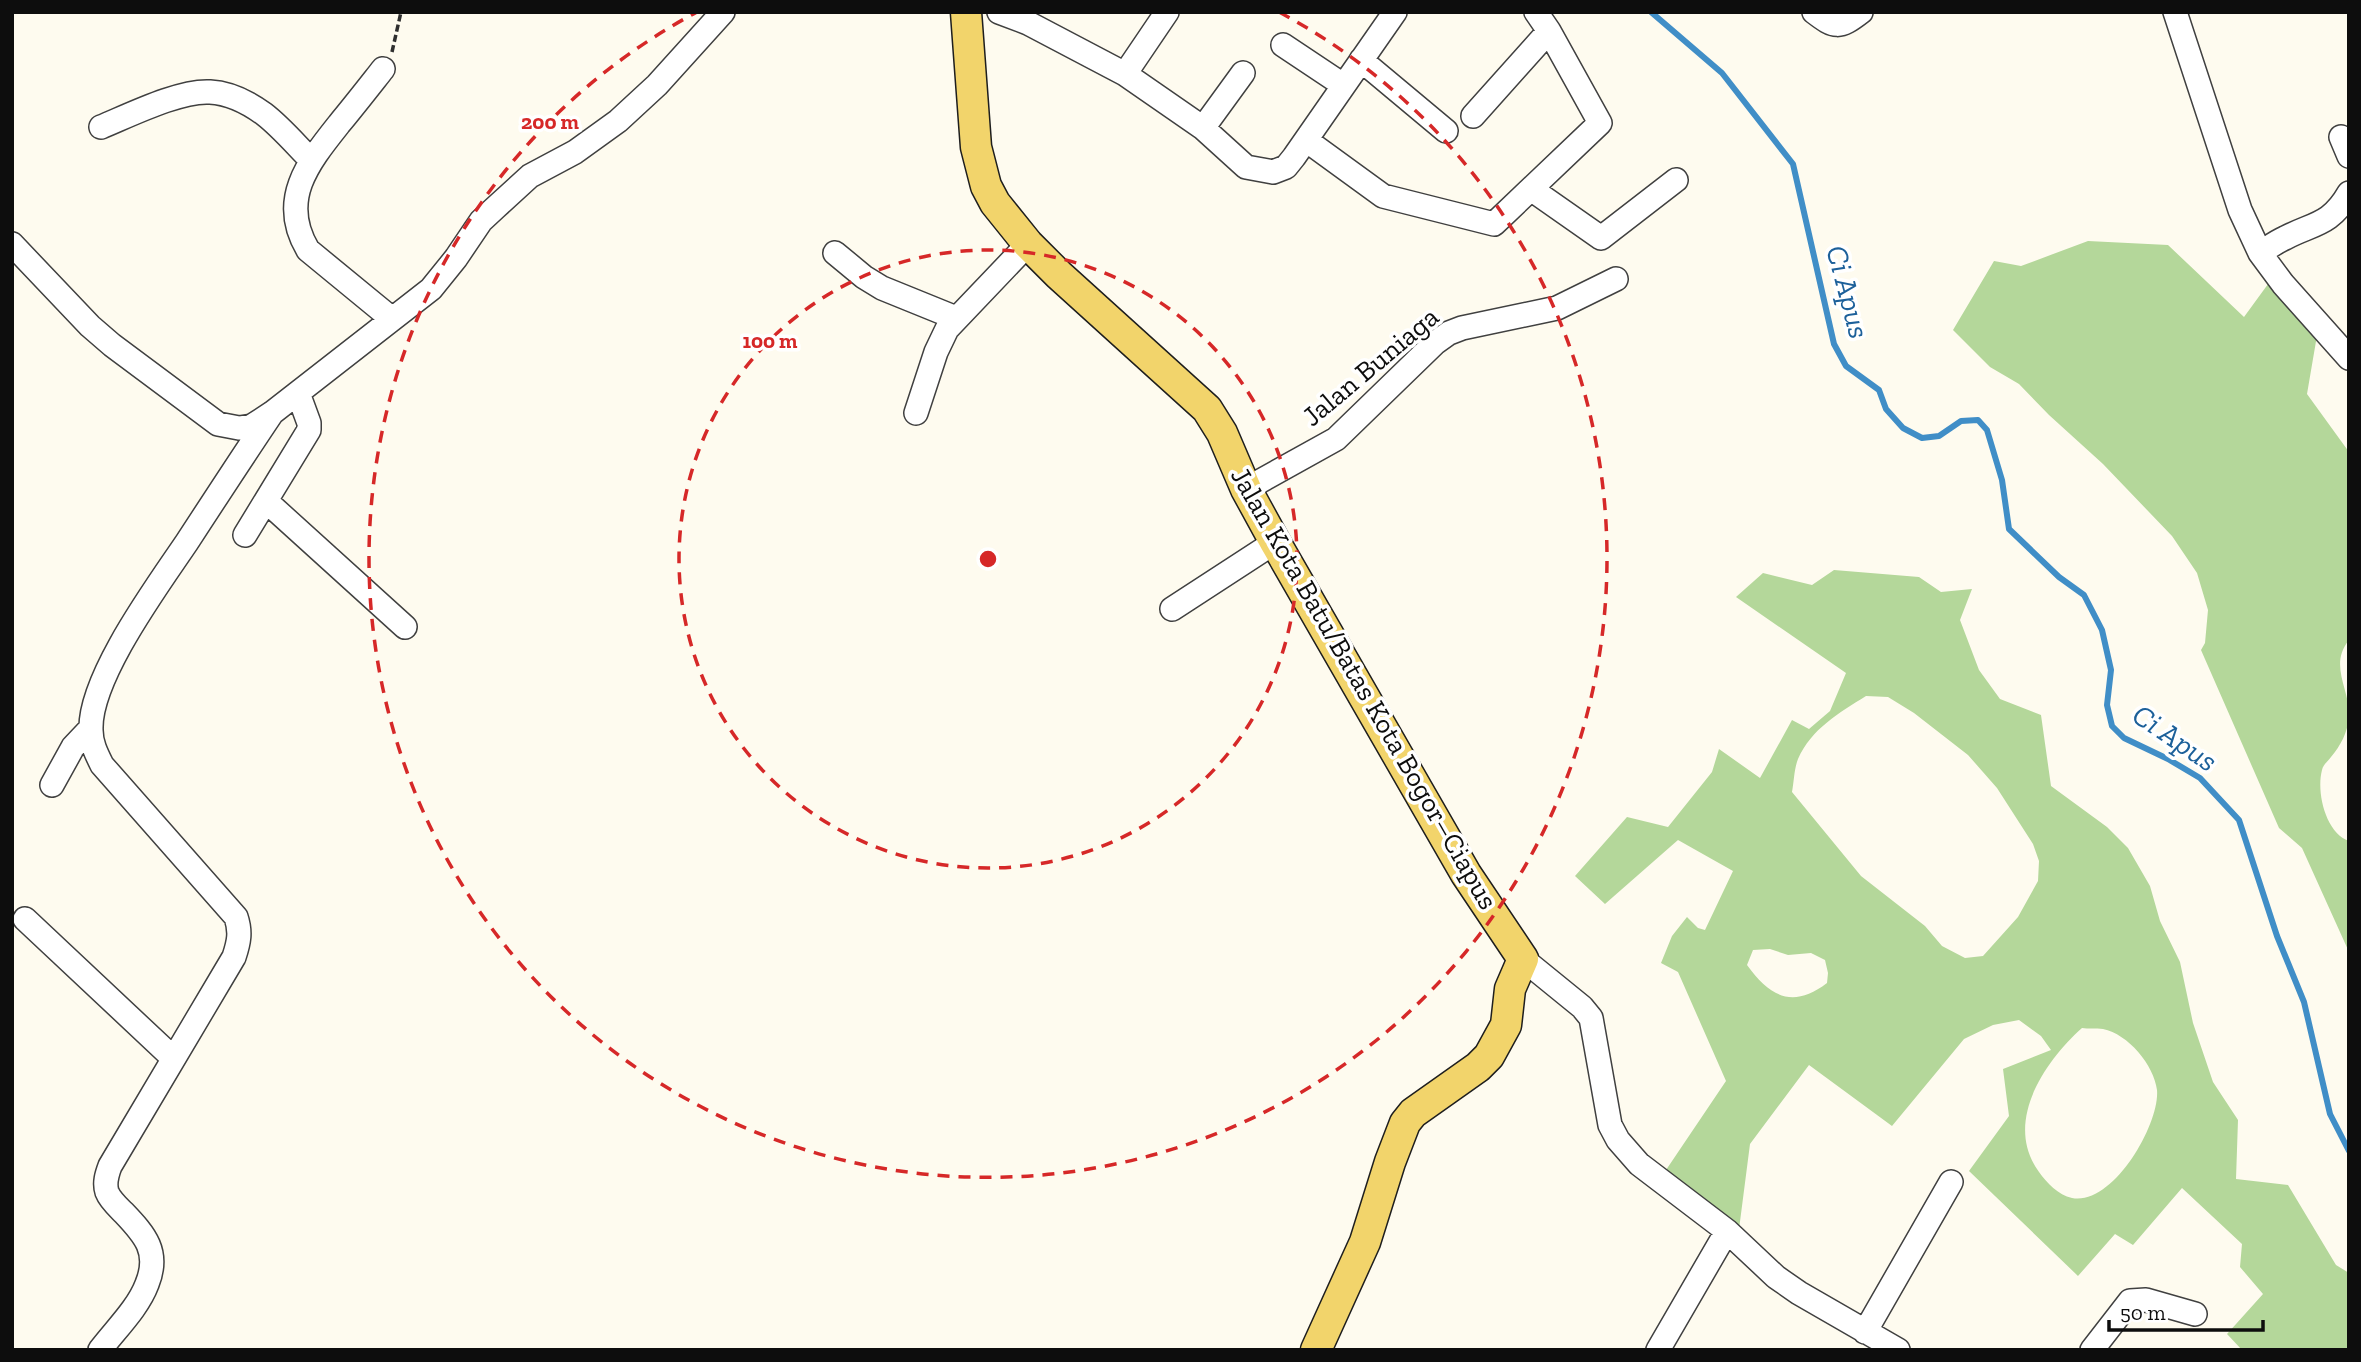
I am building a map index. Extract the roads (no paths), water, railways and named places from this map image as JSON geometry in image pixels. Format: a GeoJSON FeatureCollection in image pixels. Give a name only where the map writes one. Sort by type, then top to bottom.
{"type":"FeatureCollection","features":[{"type":"Feature","properties":{"kind":"main road","name":"Jalan Kota Batu/Batas Kota Bogor–Ciapus"},"geometry":{"type":"LineString","coordinates":[[966,12],[973,125],[980,168],[995,203],[1028,244],[1091,306],[1207,409],[1222,432],[1246,489],[1275,542],[1466,874],[1523,959]]}},
{"type":"Feature","properties":{"kind":"main road"},"geometry":{"type":"LineString","coordinates":[[1316,1350],[1365,1242],[1405,1124],[1419,1108],[1478,1067],[1489,1056],[1506,1025],[1510,989],[1523,959]]}},
{"type":"Feature","properties":{"kind":"street"},"geometry":{"type":"LineString","coordinates":[[12,244],[90,326],[112,345],[218,424],[229,428],[252,426],[299,393],[425,294],[442,277],[481,221],[530,176],[582,148],[610,128],[657,85],[723,12]]}},
{"type":"Feature","properties":{"kind":"street"},"geometry":{"type":"LineString","coordinates":[[999,12],[1028,23],[1125,74],[1203,128],[1246,167],[1273,172],[1286,167],[1395,12]]}},
{"type":"Feature","properties":{"kind":"street"},"geometry":{"type":"LineString","coordinates":[[1125,74],[1167,12]]}},
{"type":"Feature","properties":{"kind":"street"},"geometry":{"type":"LineString","coordinates":[[1814,12],[1832,25],[1841,25],[1861,12]]}},
{"type":"Feature","properties":{"kind":"street"},"geometry":{"type":"LineString","coordinates":[[2175,12],[2241,210],[2260,253],[2283,284],[2349,358]]}},
{"type":"Feature","properties":{"kind":"street"},"geometry":{"type":"LineString","coordinates":[[1306,140],[1383,196],[1494,225],[1600,122],[1543,22],[1473,116]]}},
{"type":"Feature","properties":{"kind":"street"},"geometry":{"type":"LineString","coordinates":[[1283,45],[1343,86]]}},
{"type":"Feature","properties":{"kind":"street"},"geometry":{"type":"LineString","coordinates":[[1361,60],[1446,131]]}},
{"type":"Feature","properties":{"kind":"street"},"geometry":{"type":"LineString","coordinates":[[383,69],[311,160],[298,187],[296,223],[308,250],[392,318]]}},
{"type":"Feature","properties":{"kind":"street"},"geometry":{"type":"LineString","coordinates":[[1203,128],[1243,73]]}},
{"type":"Feature","properties":{"kind":"street"},"geometry":{"type":"LineString","coordinates":[[102,127],[150,107],[190,94],[209,92],[232,96],[267,116],[311,160]]}},
{"type":"Feature","properties":{"kind":"street"},"geometry":{"type":"LineString","coordinates":[[1531,189],[1601,238],[1676,180]]}},
{"type":"Feature","properties":{"kind":"street"},"geometry":{"type":"LineString","coordinates":[[2260,253],[2285,237],[2318,225],[2332,215],[2349,193]]}},
{"type":"Feature","properties":{"kind":"street"},"geometry":{"type":"LineString","coordinates":[[916,413],[941,338],[956,318],[1028,244]]}},
{"type":"Feature","properties":{"kind":"street"},"geometry":{"type":"LineString","coordinates":[[835,253],[882,288],[956,318]]}},
{"type":"Feature","properties":{"kind":"street","name":"Jalan Buniaga"},"geometry":{"type":"LineString","coordinates":[[1246,489],[1336,439],[1435,343],[1449,333],[1469,326],[1557,308],[1616,279]]}},
{"type":"Feature","properties":{"kind":"street"},"geometry":{"type":"LineString","coordinates":[[245,535],[309,430],[299,393]]}},
{"type":"Feature","properties":{"kind":"street"},"geometry":{"type":"LineString","coordinates":[[100,1350],[140,1297],[147,1284],[151,1258],[144,1234],[107,1192],[106,1180],[110,1166],[234,957],[240,929],[236,917],[102,765],[93,748],[91,728],[94,708],[126,635],[272,413]]}},
{"type":"Feature","properties":{"kind":"street"},"geometry":{"type":"LineString","coordinates":[[266,501],[405,627]]}},
{"type":"Feature","properties":{"kind":"street"},"geometry":{"type":"LineString","coordinates":[[1172,609],[1275,542]]}},
{"type":"Feature","properties":{"kind":"street"},"geometry":{"type":"LineString","coordinates":[[52,785],[72,747],[91,728]]}},
{"type":"Feature","properties":{"kind":"street"},"geometry":{"type":"LineString","coordinates":[[24,919],[173,1058]]}},
{"type":"Feature","properties":{"kind":"street"},"geometry":{"type":"LineString","coordinates":[[1523,959],[1582,1007],[1591,1018],[1610,1125],[1618,1140],[1639,1164],[1727,1231],[1776,1277],[1822,1308],[1898,1350]]}},
{"type":"Feature","properties":{"kind":"street"},"geometry":{"type":"LineString","coordinates":[[1865,1332],[1951,1182]]}},
{"type":"Feature","properties":{"kind":"street"},"geometry":{"type":"LineString","coordinates":[[1657,1350],[1727,1231]]}},
{"type":"Feature","properties":{"kind":"street"},"geometry":{"type":"LineString","coordinates":[[2092,1350],[2126,1304],[2134,1299],[2195,1314]]}},
{"type":"Feature","properties":{"kind":"waterway","name":"Ci Apus"},"geometry":{"type":"LineString","coordinates":[[1651,12],[1722,73],[1793,164],[1834,344],[1846,366],[1879,390],[1886,409],[1903,428],[1922,438],[1939,436],[1961,421],[1978,420],[1987,430],[2002,480],[2009,529],[2059,577],[2084,595],[2102,630],[2111,670],[2107,705],[2112,726],[2124,738],[2200,778],[2239,820],[2277,936],[2304,1002],[2330,1114],[2349,1151]]}}]}
